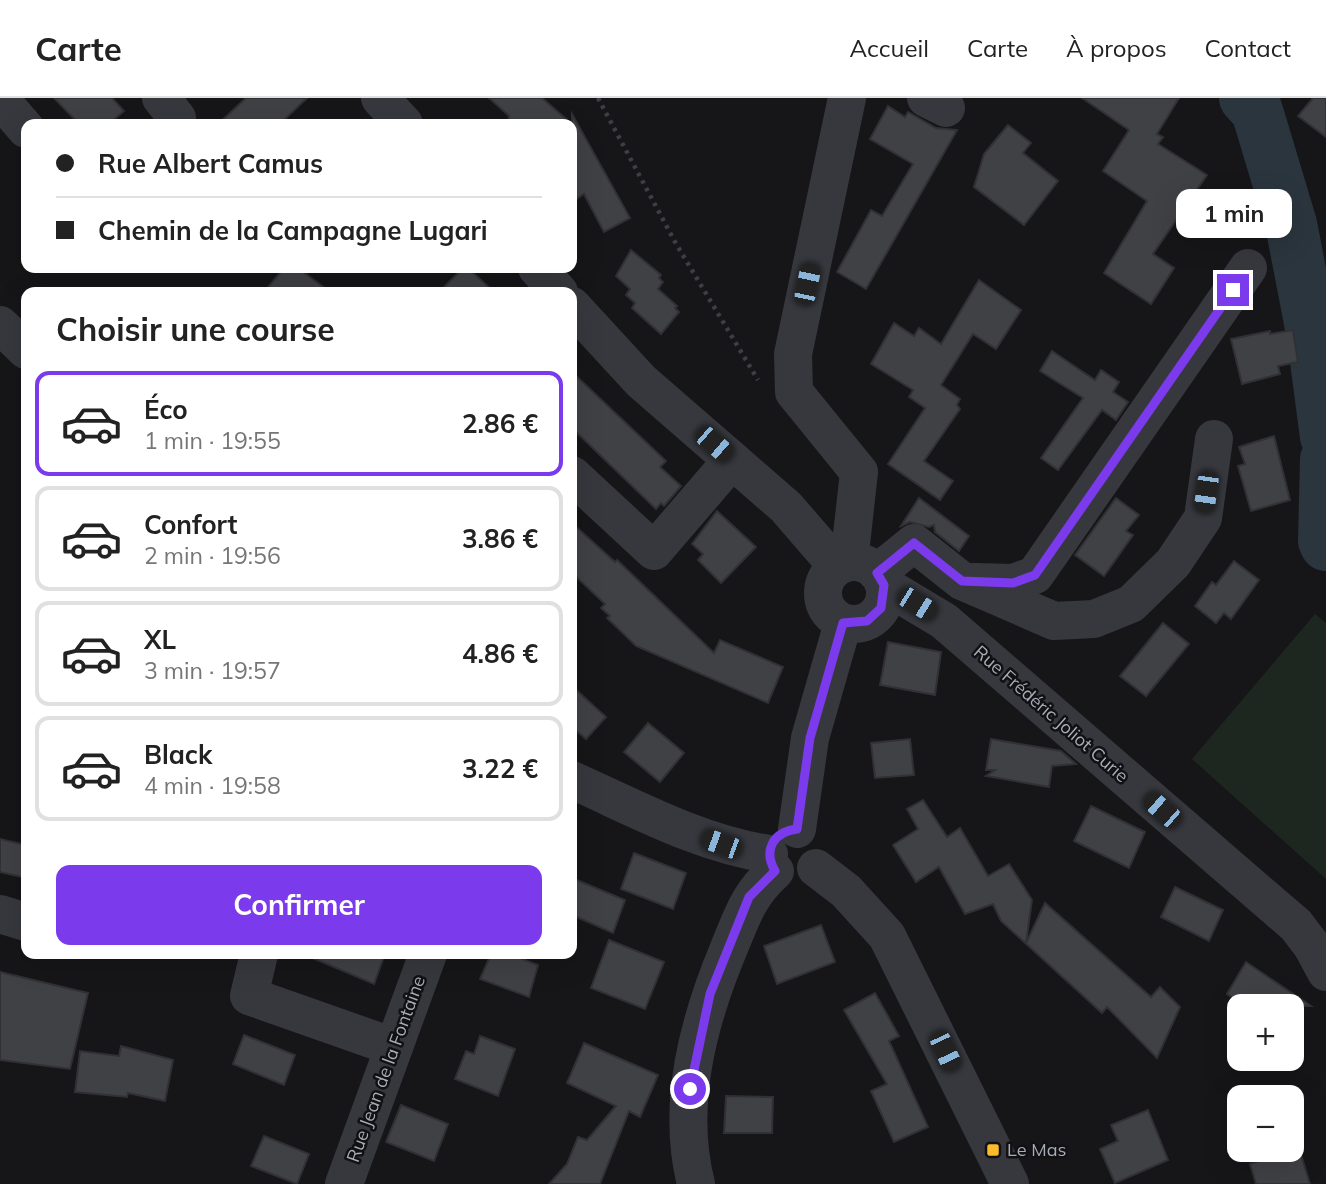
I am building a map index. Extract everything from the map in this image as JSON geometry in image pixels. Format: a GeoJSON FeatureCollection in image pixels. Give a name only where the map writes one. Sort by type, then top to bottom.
{"type":"FeatureCollection","features":[{"type":"Feature","properties":{"kind":"street"},"geometry":{"type":"LineString","coordinates":[[161,98],[176,119]]}},
{"type":"Feature","properties":{"kind":"street"},"geometry":{"type":"LineString","coordinates":[[380,98],[399,119]]}},
{"type":"Feature","properties":{"kind":"street"},"geometry":{"type":"LineString","coordinates":[[847,98],[793,354],[794,391],[859,472],[862,572],[881,608],[875,616],[859,624],[843,623],[828,611],[823,600],[826,578],[862,572],[914,543],[962,581],[1054,621],[1094,619],[1131,604],[1173,563],[1203,518],[1214,439]]}},
{"type":"Feature","properties":{"kind":"street"},"geometry":{"type":"LineString","coordinates":[[0,99],[21,123]]}},
{"type":"Feature","properties":{"kind":"street"},"geometry":{"type":"LineString","coordinates":[[962,581],[1013,583],[1035,575],[1248,268]]}},
{"type":"Feature","properties":{"kind":"street"},"geometry":{"type":"LineString","coordinates":[[542,273],[554,287]]}},
{"type":"Feature","properties":{"kind":"street","name":"Rue Frédéric Joliot Curie"},"geometry":{"type":"LineString","coordinates":[[577,311],[641,381],[786,508],[862,572],[944,621],[1296,925],[1312,946],[1326,972]]}},
{"type":"Feature","properties":{"kind":"street"},"geometry":{"type":"LineString","coordinates":[[0,325],[21,345]]}},
{"type":"Feature","properties":{"kind":"street"},"geometry":{"type":"LineString","coordinates":[[577,480],[654,551],[732,460]]}},
{"type":"Feature","properties":{"kind":"street"},"geometry":{"type":"LineString","coordinates":[[797,829],[810,738],[843,623]]}},
{"type":"Feature","properties":{"kind":"street"},"geometry":{"type":"LineString","coordinates":[[577,782],[704,837],[772,862],[788,880],[796,880],[816,868],[820,854],[815,840],[797,829]]}},
{"type":"Feature","properties":{"kind":"street"},"geometry":{"type":"LineString","coordinates":[[696,1184],[690,1163],[687,1113],[693,1066],[710,994],[749,897],[772,862],[777,836],[797,829]]}},
{"type":"Feature","properties":{"kind":"street"},"geometry":{"type":"LineString","coordinates":[[816,868],[846,891],[887,936],[1010,1184]]}},
{"type":"Feature","properties":{"kind":"street"},"geometry":{"type":"LineString","coordinates":[[0,914],[21,920]]}},
{"type":"Feature","properties":{"kind":"street"},"geometry":{"type":"LineString","coordinates":[[258,959],[248,996],[394,1047]]}},
{"type":"Feature","properties":{"kind":"street","name":"Rue Jean de la Fontaine"},"geometry":{"type":"LineString","coordinates":[[344,1184],[426,959]]}},
{"type":"Feature","properties":{"kind":"path"},"geometry":{"type":"LineString","coordinates":[[598,98],[675,242],[765,391]]}},
{"type":"Feature","properties":{"kind":"shaded area"},"geometry":{"type":"Polygon","coordinates":[[[1315,614],[1326,623],[1326,879],[1192,759],[1315,614]]]}},
{"type":"Feature","properties":{"kind":"building"},"geometry":{"type":"Polygon","coordinates":[[[54,98],[112,98],[124,111],[115,119],[74,119],[54,98]]]}},
{"type":"Feature","properties":{"kind":"building"},"geometry":{"type":"Polygon","coordinates":[[[246,98],[307,98],[285,119],[223,119],[246,98]]]}},
{"type":"Feature","properties":{"kind":"building"},"geometry":{"type":"Polygon","coordinates":[[[489,98],[542,98],[566,119],[509,119],[509,116],[489,98]]]}},
{"type":"Feature","properties":{"kind":"building"},"geometry":{"type":"Polygon","coordinates":[[[1082,98],[1179,98],[1157,134],[1163,137],[1158,144],[1207,175],[1153,254],[1174,268],[1151,304],[1104,273],[1147,201],[1103,171],[1129,130],[1082,98]]]}},
{"type":"Feature","properties":{"kind":"building"},"geometry":{"type":"Polygon","coordinates":[[[1313,98],[1326,98],[1326,137],[1298,116],[1313,98]]]}},
{"type":"Feature","properties":{"kind":"building"},"geometry":{"type":"Polygon","coordinates":[[[888,106],[905,117],[908,112],[936,128],[957,130],[866,289],[837,272],[871,210],[882,216],[913,164],[870,139],[888,106]]]}},
{"type":"Feature","properties":{"kind":"building"},"geometry":{"type":"Polygon","coordinates":[[[577,123],[630,218],[604,232],[584,194],[577,199],[577,123]]]}},
{"type":"Feature","properties":{"kind":"building"},"geometry":{"type":"Polygon","coordinates":[[[1008,125],[1031,143],[1023,153],[1058,181],[1024,225],[974,187],[984,154],[1008,125]]]}},
{"type":"Feature","properties":{"kind":"building"},"geometry":{"type":"Polygon","coordinates":[[[631,250],[661,275],[659,278],[663,282],[658,289],[677,306],[675,308],[679,312],[661,334],[632,308],[635,303],[626,295],[630,289],[616,276],[631,250]]]}},
{"type":"Feature","properties":{"kind":"building"},"geometry":{"type":"Polygon","coordinates":[[[280,273],[305,273],[323,287],[268,287],[280,273]]]}},
{"type":"Feature","properties":{"kind":"building"},"geometry":{"type":"Polygon","coordinates":[[[458,273],[473,273],[489,287],[444,287],[458,273]]]}},
{"type":"Feature","properties":{"kind":"building"},"geometry":{"type":"Polygon","coordinates":[[[979,280],[1021,310],[996,349],[973,334],[941,385],[960,399],[957,405],[960,409],[924,461],[953,481],[940,500],[888,464],[925,408],[909,397],[913,390],[871,364],[894,323],[914,336],[919,328],[941,344],[979,280]]]}},
{"type":"Feature","properties":{"kind":"building"},"geometry":{"type":"Polygon","coordinates":[[[1293,330],[1298,362],[1278,366],[1280,374],[1242,384],[1231,339],[1270,331],[1270,334],[1293,330]]]}},
{"type":"Feature","properties":{"kind":"building"},"geometry":{"type":"Polygon","coordinates":[[[1052,351],[1095,380],[1101,370],[1119,382],[1113,392],[1128,402],[1116,420],[1102,410],[1058,470],[1041,458],[1083,398],[1040,371],[1052,351]]]}},
{"type":"Feature","properties":{"kind":"building"},"geometry":{"type":"Polygon","coordinates":[[[577,377],[666,461],[660,467],[681,486],[664,506],[661,503],[656,509],[577,433],[577,377]]]}},
{"type":"Feature","properties":{"kind":"building"},"geometry":{"type":"Polygon","coordinates":[[[1274,436],[1290,500],[1251,511],[1238,466],[1245,464],[1239,447],[1274,436]]]}},
{"type":"Feature","properties":{"kind":"building"},"geometry":{"type":"Polygon","coordinates":[[[919,498],[969,536],[959,551],[935,532],[934,525],[929,527],[910,522],[901,526],[919,498]]]}},
{"type":"Feature","properties":{"kind":"building"},"geometry":{"type":"Polygon","coordinates":[[[1116,498],[1139,515],[1126,531],[1133,535],[1104,576],[1075,555],[1116,498]]]}},
{"type":"Feature","properties":{"kind":"building"},"geometry":{"type":"Polygon","coordinates":[[[717,511],[756,547],[721,583],[698,560],[703,554],[692,544],[717,511]]]}},
{"type":"Feature","properties":{"kind":"building"},"geometry":{"type":"Polygon","coordinates":[[[577,528],[615,562],[617,560],[714,653],[720,640],[783,667],[768,703],[636,646],[607,618],[610,616],[601,608],[605,604],[577,578],[577,528]]]}},
{"type":"Feature","properties":{"kind":"building"},"geometry":{"type":"Polygon","coordinates":[[[1234,561],[1259,580],[1231,619],[1224,613],[1216,623],[1195,606],[1212,582],[1216,585],[1234,561]]]}},
{"type":"Feature","properties":{"kind":"building"},"geometry":{"type":"Polygon","coordinates":[[[1163,623],[1189,644],[1146,696],[1120,676],[1163,623]]]}},
{"type":"Feature","properties":{"kind":"building"},"geometry":{"type":"Polygon","coordinates":[[[888,642],[941,652],[935,695],[880,685],[888,642]]]}},
{"type":"Feature","properties":{"kind":"building"},"geometry":{"type":"Polygon","coordinates":[[[577,691],[606,717],[586,739],[577,731],[577,691]]]}},
{"type":"Feature","properties":{"kind":"building"},"geometry":{"type":"Polygon","coordinates":[[[648,723],[684,753],[660,782],[624,752],[648,723]]]}},
{"type":"Feature","properties":{"kind":"building"},"geometry":{"type":"Polygon","coordinates":[[[910,739],[914,775],[875,778],[871,743],[910,739]]]}},
{"type":"Feature","properties":{"kind":"building"},"geometry":{"type":"Polygon","coordinates":[[[991,739],[1061,751],[1076,764],[1052,766],[1049,787],[986,776],[995,770],[986,770],[991,739]]]}},
{"type":"Feature","properties":{"kind":"building"},"geometry":{"type":"Polygon","coordinates":[[[923,800],[947,837],[960,828],[988,876],[1009,864],[1032,900],[1026,943],[1045,903],[1151,997],[1160,987],[1180,1007],[1157,1058],[1107,1007],[1102,1013],[1001,921],[993,904],[965,914],[939,867],[916,882],[893,845],[918,829],[907,809],[923,800]]]}},
{"type":"Feature","properties":{"kind":"building"},"geometry":{"type":"Polygon","coordinates":[[[1091,806],[1145,832],[1129,868],[1074,841],[1091,806]]]}},
{"type":"Feature","properties":{"kind":"building"},"geometry":{"type":"Polygon","coordinates":[[[0,839],[21,844],[21,877],[0,872],[0,839]]]}},
{"type":"Feature","properties":{"kind":"building"},"geometry":{"type":"Polygon","coordinates":[[[634,853],[686,873],[673,909],[621,889],[634,853]]]}},
{"type":"Feature","properties":{"kind":"building"},"geometry":{"type":"Polygon","coordinates":[[[577,880],[625,900],[613,933],[577,917],[577,880]]]}},
{"type":"Feature","properties":{"kind":"building"},"geometry":{"type":"Polygon","coordinates":[[[1175,887],[1223,910],[1209,941],[1161,917],[1175,887]]]}},
{"type":"Feature","properties":{"kind":"building"},"geometry":{"type":"Polygon","coordinates":[[[821,925],[835,962],[777,984],[764,946],[821,925]]]}},
{"type":"Feature","properties":{"kind":"building"},"geometry":{"type":"Polygon","coordinates":[[[609,940],[664,962],[645,1009],[591,988],[609,940]]]}},
{"type":"Feature","properties":{"kind":"building"},"geometry":{"type":"Polygon","coordinates":[[[315,959],[383,959],[374,984],[315,959]]]}},
{"type":"Feature","properties":{"kind":"building"},"geometry":{"type":"Polygon","coordinates":[[[489,959],[523,959],[538,965],[529,997],[480,979],[489,959]]]}},
{"type":"Feature","properties":{"kind":"building"},"geometry":{"type":"Polygon","coordinates":[[[1246,962],[1293,994],[1227,994],[1246,962]]]}},
{"type":"Feature","properties":{"kind":"building"},"geometry":{"type":"Polygon","coordinates":[[[0,972],[88,993],[70,1069],[0,1060],[0,972]]]}},
{"type":"Feature","properties":{"kind":"building"},"geometry":{"type":"Polygon","coordinates":[[[875,993],[899,1036],[889,1041],[928,1127],[894,1142],[871,1091],[887,1084],[844,1010],[875,993]]]}},
{"type":"Feature","properties":{"kind":"building"},"geometry":{"type":"Polygon","coordinates":[[[244,1035],[295,1055],[284,1085],[233,1064],[244,1035]]]}},
{"type":"Feature","properties":{"kind":"building"},"geometry":{"type":"Polygon","coordinates":[[[480,1036],[515,1049],[498,1096],[455,1079],[466,1051],[474,1054],[480,1036]]]}},
{"type":"Feature","properties":{"kind":"building"},"geometry":{"type":"Polygon","coordinates":[[[584,1043],[658,1075],[640,1117],[629,1111],[600,1184],[549,1184],[567,1164],[578,1137],[587,1140],[616,1106],[567,1083],[584,1043]]]}},
{"type":"Feature","properties":{"kind":"building"},"geometry":{"type":"Polygon","coordinates":[[[121,1046],[173,1060],[165,1101],[128,1093],[127,1097],[75,1092],[80,1051],[119,1056],[121,1046]]]}},
{"type":"Feature","properties":{"kind":"building"},"geometry":{"type":"Polygon","coordinates":[[[726,1096],[773,1097],[772,1133],[724,1133],[726,1096]]]}},
{"type":"Feature","properties":{"kind":"building"},"geometry":{"type":"Polygon","coordinates":[[[401,1105],[448,1124],[434,1161],[386,1142],[401,1105]]]}},
{"type":"Feature","properties":{"kind":"building"},"geometry":{"type":"Polygon","coordinates":[[[1148,1110],[1168,1160],[1115,1183],[1100,1149],[1118,1141],[1111,1125],[1148,1110]]]}},
{"type":"Feature","properties":{"kind":"building"},"geometry":{"type":"Polygon","coordinates":[[[264,1136],[309,1154],[297,1184],[251,1166],[264,1136]]]}},
{"type":"Feature","properties":{"kind":"building"},"geometry":{"type":"Polygon","coordinates":[[[1303,1162],[1310,1184],[1256,1184],[1250,1164],[1303,1162]]]}},
{"type":"Feature","properties":{"kind":"waterway"},"geometry":{"type":"LineString","coordinates":[[1245,98],[1257,111],[1291,224],[1313,338],[1326,437]]}},
{"type":"Feature","properties":{"kind":"waterway"},"geometry":{"type":"LineString","coordinates":[[1326,459],[1326,545]]}},
{"type":"Feature","properties":{"kind":"place","name":"Le Mas"},"geometry":{"type":"Point","coordinates":[993,1150]}},
{"type":"Feature","properties":{"kind":"route"},"geometry":{"type":"LineString","coordinates":[[690,1089],[710,994],[749,897],[775,871],[770,863],[771,844],[786,830],[797,829],[810,738],[843,623],[859,624],[875,616],[885,595],[884,585],[877,573],[909,544],[919,546],[962,581],[1013,583],[1035,575],[1233,290]]}}]}
